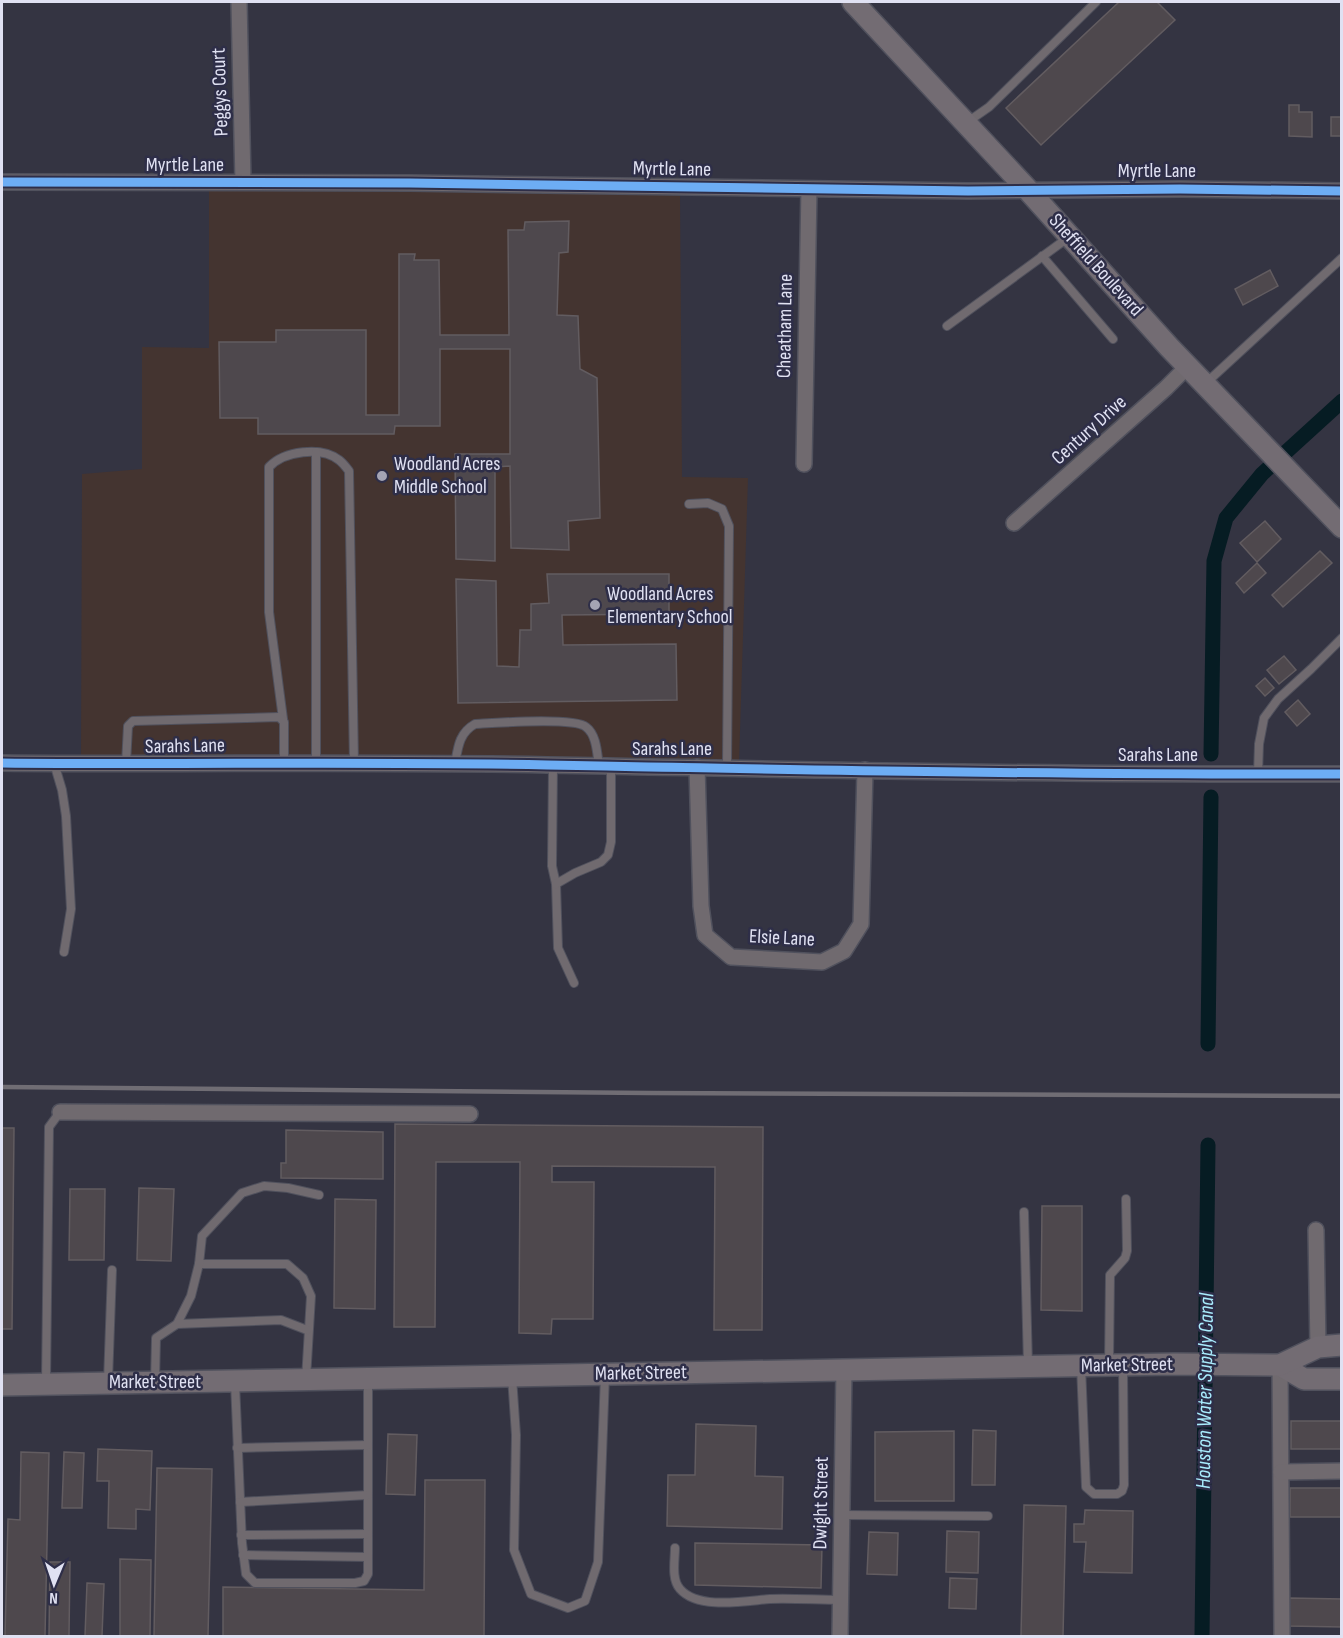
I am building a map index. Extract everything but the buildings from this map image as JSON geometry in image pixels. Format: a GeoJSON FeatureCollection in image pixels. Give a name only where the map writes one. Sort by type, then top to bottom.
{"type":"FeatureCollection","features":[{"type":"Feature","properties":{"kind":"main road","name":"Sheffield Boulevard"},"geometry":{"type":"LineString","coordinates":[[853,2],[1028,190],[1169,347],[1189,365],[1341,527]]}},
{"type":"Feature","properties":{"kind":"main road","name":"Market Street"},"geometry":{"type":"LineString","coordinates":[[2,1385],[844,1369],[1174,1364],[1280,1365],[1318,1347],[1341,1345]]}},
{"type":"Feature","properties":{"kind":"main road","name":"Market Street"},"geometry":{"type":"LineString","coordinates":[[1280,1365],[1304,1379],[1341,1379]]}},
{"type":"Feature","properties":{"kind":"street","name":"Peggys Court"},"geometry":{"type":"LineString","coordinates":[[239,2],[243,182]]}},
{"type":"Feature","properties":{"kind":"street","name":"Myrtle Lane"},"geometry":{"type":"LineString","coordinates":[[2,182],[243,182],[968,191],[1341,190]]}},
{"type":"Feature","properties":{"kind":"street","name":"Cheatham Lane"},"geometry":{"type":"LineString","coordinates":[[804,464],[809,189]]}},
{"type":"Feature","properties":{"kind":"street","name":"Century Drive"},"geometry":{"type":"LineString","coordinates":[[1014,523],[1123,428],[1189,365]]}},
{"type":"Feature","properties":{"kind":"street","name":"Sarahs Lane"},"geometry":{"type":"LineString","coordinates":[[2,763],[354,763],[1341,774]]}},
{"type":"Feature","properties":{"kind":"street","name":"Elsie Lane"},"geometry":{"type":"LineString","coordinates":[[697,766],[701,906],[705,935],[731,957],[822,962],[844,951],[861,924],[865,770]]}},
{"type":"Feature","properties":{"kind":"street"},"geometry":{"type":"LineString","coordinates":[[60,1112],[470,1114]]}},
{"type":"Feature","properties":{"kind":"street"},"geometry":{"type":"LineString","coordinates":[[1316,1230],[1318,1347]]}},
{"type":"Feature","properties":{"kind":"street"},"geometry":{"type":"LineString","coordinates":[[1280,1365],[1282,1636]]}},
{"type":"Feature","properties":{"kind":"street","name":"Dwight Street"},"geometry":{"type":"LineString","coordinates":[[840,1636],[844,1369]]}},
{"type":"Feature","properties":{"kind":"street"},"geometry":{"type":"LineString","coordinates":[[1281,1472],[1341,1472]]}},
{"type":"Feature","properties":{"kind":"lane"},"geometry":{"type":"LineString","coordinates":[[966,123],[989,107],[1096,2]]}},
{"type":"Feature","properties":{"kind":"lane"},"geometry":{"type":"LineString","coordinates":[[946,326],[1070,236]]}},
{"type":"Feature","properties":{"kind":"lane"},"geometry":{"type":"LineString","coordinates":[[1042,256],[1113,339]]}},
{"type":"Feature","properties":{"kind":"lane"},"geometry":{"type":"LineString","coordinates":[[1205,384],[1341,258]]}},
{"type":"Feature","properties":{"kind":"lane"},"geometry":{"type":"LineString","coordinates":[[316,452],[316,763]]}},
{"type":"Feature","properties":{"kind":"lane"},"geometry":{"type":"LineString","coordinates":[[284,763],[283,719],[269,612],[269,467],[277,459],[291,454],[316,452],[338,459],[349,471],[354,763]]}},
{"type":"Feature","properties":{"kind":"lane"},"geometry":{"type":"LineString","coordinates":[[689,504],[708,504],[722,509],[729,526],[727,767]]}},
{"type":"Feature","properties":{"kind":"lane"},"geometry":{"type":"LineString","coordinates":[[1258,774],[1259,744],[1264,718],[1278,699],[1341,638]]}},
{"type":"Feature","properties":{"kind":"lane"},"geometry":{"type":"LineString","coordinates":[[126,764],[128,726],[133,721],[279,717],[283,719]]}},
{"type":"Feature","properties":{"kind":"lane"},"geometry":{"type":"LineString","coordinates":[[455,764],[460,739],[466,729],[475,724],[569,722],[586,727],[592,734],[605,766],[611,842],[608,855],[601,862],[556,884]]}},
{"type":"Feature","properties":{"kind":"lane"},"geometry":{"type":"LineString","coordinates":[[54,764],[62,790],[66,816],[71,909],[64,952]]}},
{"type":"Feature","properties":{"kind":"lane"},"geometry":{"type":"LineString","coordinates":[[553,765],[552,866],[556,884],[558,948],[574,983]]}},
{"type":"Feature","properties":{"kind":"lane"},"geometry":{"type":"LineString","coordinates":[[46,1385],[49,1127],[60,1112]]}},
{"type":"Feature","properties":{"kind":"lane"},"geometry":{"type":"LineString","coordinates":[[154,1383],[156,1338],[177,1324],[191,1296],[199,1264],[202,1236],[242,1193],[264,1186],[288,1188],[319,1196]]}},
{"type":"Feature","properties":{"kind":"lane"},"geometry":{"type":"LineString","coordinates":[[1081,1366],[1086,1487],[1094,1494],[1117,1494],[1122,1491],[1124,1485],[1110,1275],[1125,1257],[1127,1251],[1126,1199]]}},
{"type":"Feature","properties":{"kind":"lane"},"geometry":{"type":"LineString","coordinates":[[1024,1212],[1028,1367]]}},
{"type":"Feature","properties":{"kind":"lane"},"geometry":{"type":"LineString","coordinates":[[199,1264],[287,1264],[303,1278],[311,1296],[306,1380]]}},
{"type":"Feature","properties":{"kind":"lane"},"geometry":{"type":"LineString","coordinates":[[108,1382],[112,1270]]}},
{"type":"Feature","properties":{"kind":"lane"},"geometry":{"type":"LineString","coordinates":[[177,1324],[281,1320],[308,1330]]}},
{"type":"Feature","properties":{"kind":"lane"},"geometry":{"type":"LineString","coordinates":[[512,1376],[516,1435],[513,1550],[531,1594],[568,1608],[585,1601],[598,1562],[605,1374]]}},
{"type":"Feature","properties":{"kind":"lane"},"geometry":{"type":"LineString","coordinates":[[234,1382],[241,1535],[246,1574],[255,1583],[355,1583],[364,1581],[368,1574],[368,1379]]}},
{"type":"Feature","properties":{"kind":"lane"},"geometry":{"type":"LineString","coordinates":[[237,1448],[368,1445]]}},
{"type":"Feature","properties":{"kind":"lane"},"geometry":{"type":"LineString","coordinates":[[240,1502],[368,1495]]}},
{"type":"Feature","properties":{"kind":"lane"},"geometry":{"type":"LineString","coordinates":[[842,1515],[988,1516]]}},
{"type":"Feature","properties":{"kind":"lane"},"geometry":{"type":"LineString","coordinates":[[241,1535],[368,1534]]}},
{"type":"Feature","properties":{"kind":"lane"},"geometry":{"type":"LineString","coordinates":[[675,1548],[676,1583],[681,1591],[692,1598],[736,1603],[770,1599],[840,1600]]}},
{"type":"Feature","properties":{"kind":"lane"},"geometry":{"type":"LineString","coordinates":[[243,1556],[368,1557]]}},
{"type":"Feature","properties":{"kind":"shaded area","name":"Woodland Acres Middle School"},"geometry":{"type":"Polygon","coordinates":[[[209,190],[680,194],[682,477],[748,478],[739,763],[81,757],[82,474],[142,469],[142,347],[209,348],[209,190]]]}},
{"type":"Feature","properties":{"kind":"waterway","name":"Houston Water Supply Canal"},"geometry":{"type":"LineString","coordinates":[[1211,754],[1214,561],[1226,518],[1262,474],[1342,401]]}},
{"type":"Feature","properties":{"kind":"waterway","name":"Houston Water Supply Canal"},"geometry":{"type":"LineString","coordinates":[[1208,1044],[1211,797]]}},
{"type":"Feature","properties":{"kind":"waterway","name":"Houston Water Supply Canal"},"geometry":{"type":"LineString","coordinates":[[1202,1636],[1208,1145]]}},
{"type":"Feature","properties":{"kind":"railway"},"geometry":{"type":"LineString","coordinates":[[2,1087],[1342,1096]]}},
{"type":"Feature","properties":{"kind":"cycle path"},"geometry":{"type":"LineString","coordinates":[[2,182],[410,183],[968,191],[1180,189],[1342,191]]}},
{"type":"Feature","properties":{"kind":"cycle path"},"geometry":{"type":"LineString","coordinates":[[2,763],[411,763],[1044,773],[1342,774]]}},
{"type":"Feature","properties":{"kind":"place","name":"Woodland Acres Middle School"},"geometry":{"type":"Point","coordinates":[382,476]}},
{"type":"Feature","properties":{"kind":"place","name":"Woodland Acres Elementary School"},"geometry":{"type":"Point","coordinates":[595,605]}}]}
